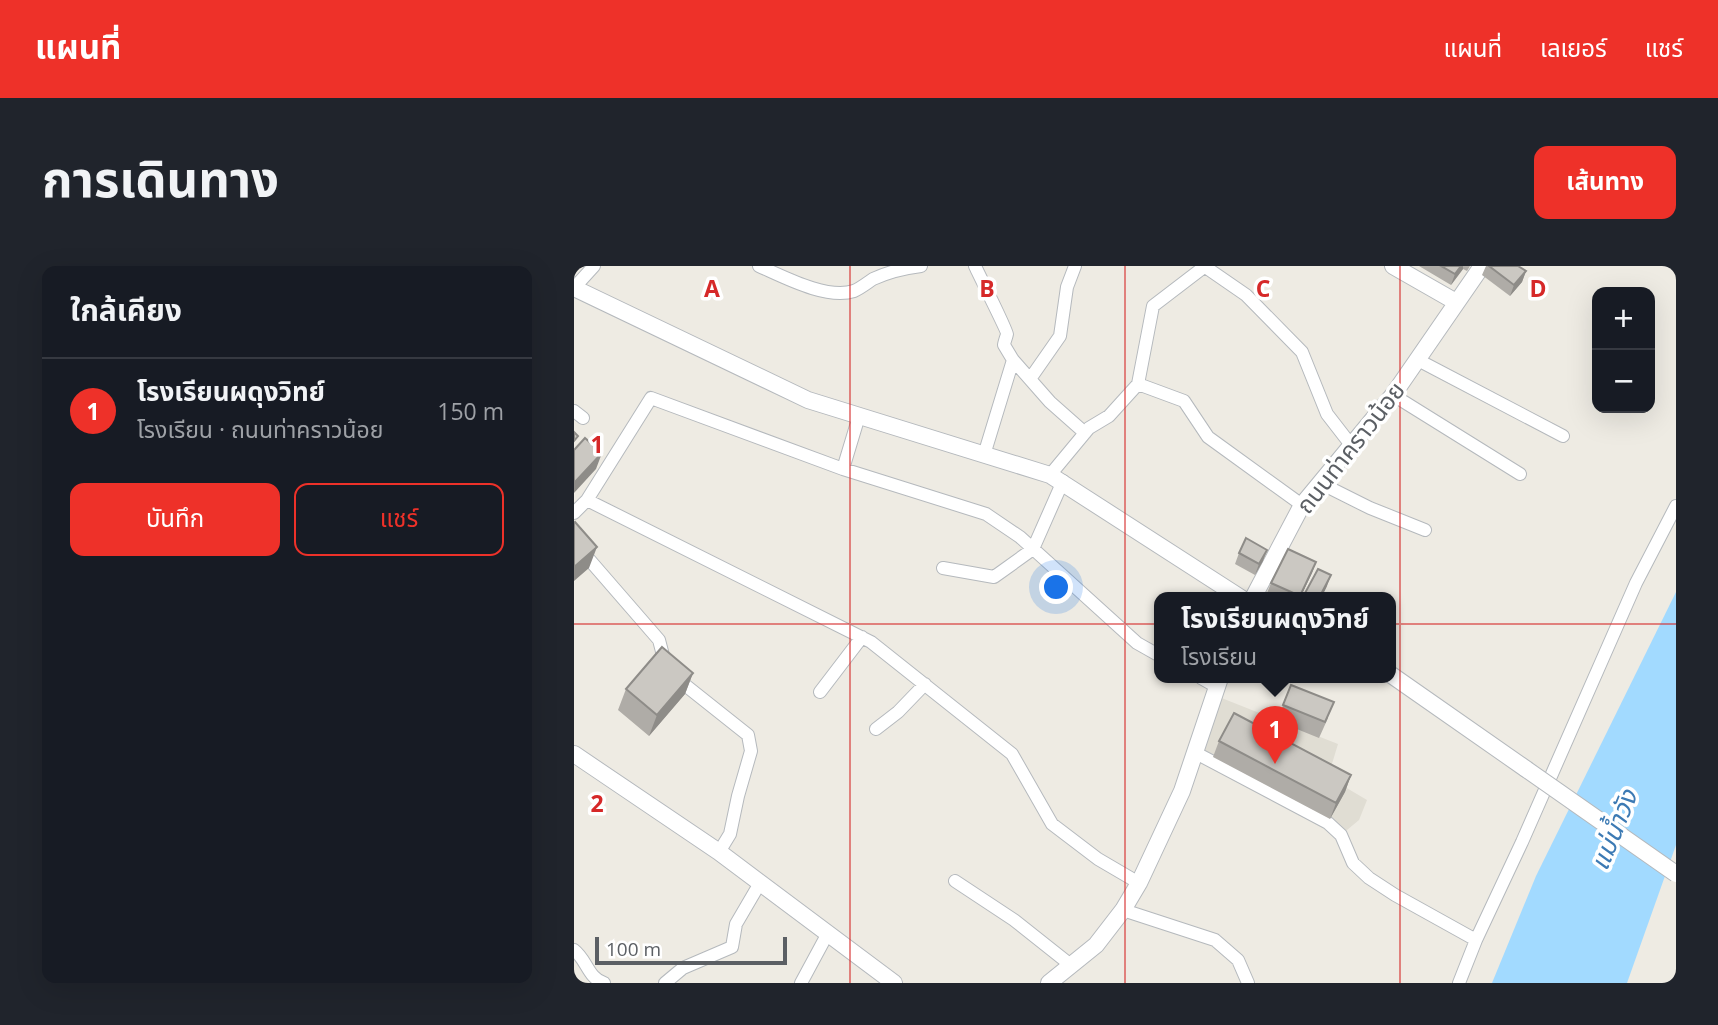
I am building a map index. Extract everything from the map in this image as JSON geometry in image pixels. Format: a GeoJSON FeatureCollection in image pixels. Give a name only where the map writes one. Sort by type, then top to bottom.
{"type":"FeatureCollection","features":[{"type":"Feature","properties":{"kind":"street"},"geometry":{"type":"LineString","coordinates":[[594,266],[574,288],[808,400],[1056,478],[1232,592]]}},
{"type":"Feature","properties":{"kind":"street"},"geometry":{"type":"LineString","coordinates":[[759,266],[794,282],[843,293],[856,290],[873,279],[893,272],[921,266]]}},
{"type":"Feature","properties":{"kind":"street"},"geometry":{"type":"LineString","coordinates":[[975,266],[997,315],[1005,325],[1007,334],[1004,345],[1013,360],[1050,402],[1085,433]]}},
{"type":"Feature","properties":{"kind":"street"},"geometry":{"type":"LineString","coordinates":[[1030,379],[1060,336],[1067,287],[1075,266]]}},
{"type":"Feature","properties":{"kind":"street"},"geometry":{"type":"LineString","coordinates":[[943,568],[993,577],[1033,549],[1056,478],[1089,428],[1109,416],[1138,384],[1153,306],[1204,266],[1246,295],[1302,352],[1327,414],[1351,445]]}},
{"type":"Feature","properties":{"kind":"street"},"geometry":{"type":"LineString","coordinates":[[1393,266],[1456,302]]}},
{"type":"Feature","properties":{"kind":"street","name":"ถนนท่าคราวน้อย"},"geometry":{"type":"LineString","coordinates":[[1256,592],[1302,505],[1393,394],[1482,266]]}},
{"type":"Feature","properties":{"kind":"street"},"geometry":{"type":"LineString","coordinates":[[984,454],[1013,360]]}},
{"type":"Feature","properties":{"kind":"street"},"geometry":{"type":"LineString","coordinates":[[1418,360],[1563,436]]}},
{"type":"Feature","properties":{"kind":"street"},"geometry":{"type":"LineString","coordinates":[[1138,384],[1184,401],[1208,437],[1302,505]]}},
{"type":"Feature","properties":{"kind":"street"},"geometry":{"type":"LineString","coordinates":[[1393,394],[1520,474]]}},
{"type":"Feature","properties":{"kind":"street"},"geometry":{"type":"LineString","coordinates":[[574,513],[587,500],[651,398],[843,469],[986,514],[1020,537],[1137,643],[1154,653]]}},
{"type":"Feature","properties":{"kind":"street"},"geometry":{"type":"LineString","coordinates":[[843,469],[859,416]]}},
{"type":"Feature","properties":{"kind":"street"},"geometry":{"type":"LineString","coordinates":[[1320,483],[1370,508],[1425,530]]}},
{"type":"Feature","properties":{"kind":"street"},"geometry":{"type":"LineString","coordinates":[[587,500],[862,637],[1012,754],[1052,824],[1098,859],[1139,883]]}},
{"type":"Feature","properties":{"kind":"street"},"geometry":{"type":"LineString","coordinates":[[1460,983],[1476,940],[1636,583],[1676,506]]}},
{"type":"Feature","properties":{"kind":"street"},"geometry":{"type":"LineString","coordinates":[[574,542],[659,640],[667,670],[748,735],[751,751],[730,834],[719,852]]}},
{"type":"Feature","properties":{"kind":"street"},"geometry":{"type":"LineString","coordinates":[[820,692],[862,637]]}},
{"type":"Feature","properties":{"kind":"street"},"geometry":{"type":"LineString","coordinates":[[1396,678],[1676,874]]}},
{"type":"Feature","properties":{"kind":"street"},"geometry":{"type":"LineString","coordinates":[[1049,983],[1073,966],[1096,944],[1123,910],[1139,883],[1182,791],[1218,683]]}},
{"type":"Feature","properties":{"kind":"street"},"geometry":{"type":"LineString","coordinates":[[876,729],[898,712],[925,684]]}},
{"type":"Feature","properties":{"kind":"street"},"geometry":{"type":"LineString","coordinates":[[1194,752],[1328,823],[1341,835],[1353,863],[1369,878],[1476,940]]}},
{"type":"Feature","properties":{"kind":"street"},"geometry":{"type":"LineString","coordinates":[[574,754],[719,852],[894,983]]}},
{"type":"Feature","properties":{"kind":"street"},"geometry":{"type":"LineString","coordinates":[[955,881],[1014,920],[1073,966]]}},
{"type":"Feature","properties":{"kind":"street"},"geometry":{"type":"LineString","coordinates":[[665,983],[683,968],[732,947],[736,923],[760,883]]}},
{"type":"Feature","properties":{"kind":"street"},"geometry":{"type":"LineString","coordinates":[[1123,910],[1215,940],[1238,960],[1248,983]]}},
{"type":"Feature","properties":{"kind":"street"},"geometry":{"type":"LineString","coordinates":[[801,983],[828,933]]}},
{"type":"Feature","properties":{"kind":"street"},"geometry":{"type":"LineString","coordinates":[[574,950],[582,957],[593,977],[604,983]]}},
{"type":"Feature","properties":{"kind":"shaded area"},"geometry":{"type":"Polygon","coordinates":[[[1214,695],[1338,744],[1328,777],[1367,800],[1359,820],[1341,835],[1194,752],[1214,695]]]}},
{"type":"Feature","properties":{"kind":"water","name":"แม่น้ำวัง"},"geometry":{"type":"Polygon","coordinates":[[[1676,592],[1676,845],[1627,983],[1492,983],[1536,876],[1676,592]]]}},
{"type":"Feature","properties":{"kind":"building"},"geometry":{"type":"Polygon","coordinates":[[[1441,266],[1461,266],[1455,274],[1441,266]]]}},
{"type":"Feature","properties":{"kind":"building"},"geometry":{"type":"Polygon","coordinates":[[[1489,266],[1518,266],[1526,271],[1514,285],[1489,266]]]}},
{"type":"Feature","properties":{"kind":"building"},"geometry":{"type":"Polygon","coordinates":[[[585,438],[602,453],[574,483],[574,450],[585,438]]]}},
{"type":"Feature","properties":{"kind":"building"},"geometry":{"type":"Polygon","coordinates":[[[574,523],[597,547],[574,567],[574,523]]]}},
{"type":"Feature","properties":{"kind":"building"},"geometry":{"type":"Polygon","coordinates":[[[1246,538],[1267,550],[1259,564],[1239,553],[1246,538]]]}},
{"type":"Feature","properties":{"kind":"building"},"geometry":{"type":"Polygon","coordinates":[[[1288,549],[1316,562],[1302,592],[1291,592],[1271,583],[1288,549]]]}},
{"type":"Feature","properties":{"kind":"building"},"geometry":{"type":"Polygon","coordinates":[[[1318,569],[1331,575],[1322,592],[1306,592],[1318,569]]]}},
{"type":"Feature","properties":{"kind":"building"},"geometry":{"type":"Polygon","coordinates":[[[662,647],[693,673],[657,715],[626,689],[662,647]]]}},
{"type":"Feature","properties":{"kind":"building"},"geometry":{"type":"Polygon","coordinates":[[[1291,685],[1334,702],[1325,722],[1283,705],[1291,685]]]}},
{"type":"Feature","properties":{"kind":"building"},"geometry":{"type":"Polygon","coordinates":[[[1234,713],[1351,775],[1336,803],[1219,741],[1234,713]]]}},
{"type":"Feature","properties":{"kind":"place","name":"โรงเรียนผดุงวิทย์"},"geometry":{"type":"Point","coordinates":[1275,764]}}]}
